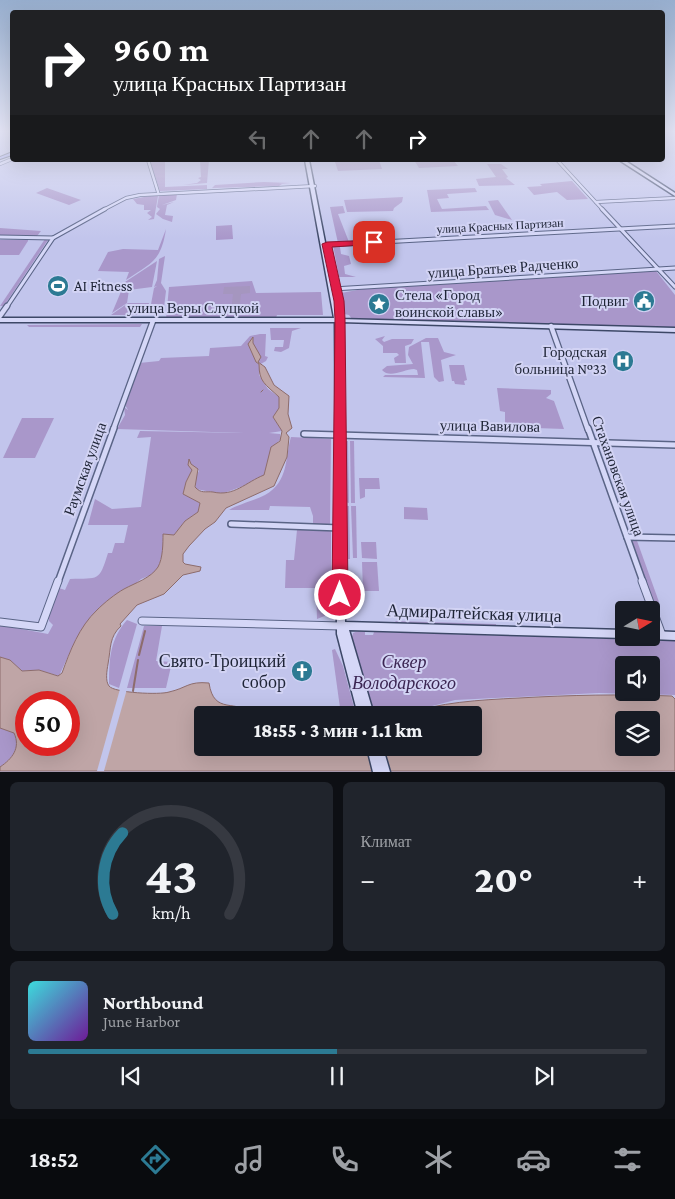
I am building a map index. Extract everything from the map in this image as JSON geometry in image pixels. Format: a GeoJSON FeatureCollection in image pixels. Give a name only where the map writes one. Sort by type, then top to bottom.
{"type":"FeatureCollection","features":[{"type":"Feature","properties":{"kind":"main road"},"geometry":{"type":"LineString","coordinates":[[309,167],[335,289]]}},
{"type":"Feature","properties":{"kind":"main road"},"geometry":{"type":"LineString","coordinates":[[632,167],[675,196]]}},
{"type":"Feature","properties":{"kind":"main road"},"geometry":{"type":"LineString","coordinates":[[313,186],[327,244],[335,289],[338,321],[341,634],[360,706]]}},
{"type":"Feature","properties":{"kind":"main road","name":"улица Веры Слуцкой"},"geometry":{"type":"LineString","coordinates":[[0,322],[338,321],[675,330]]}},
{"type":"Feature","properties":{"kind":"main road"},"geometry":{"type":"LineString","coordinates":[[341,626],[346,633],[366,706]]}},
{"type":"Feature","properties":{"kind":"main road","name":"Адмиралтейская улица"},"geometry":{"type":"LineString","coordinates":[[341,626],[615,634]]}},
{"type":"Feature","properties":{"kind":"main road"},"geometry":{"type":"LineString","coordinates":[[662,635],[675,636]]}},
{"type":"Feature","properties":{"kind":"main road"},"geometry":{"type":"LineString","coordinates":[[374,756],[378,772]]}},
{"type":"Feature","properties":{"kind":"main road"},"geometry":{"type":"LineString","coordinates":[[380,756],[385,772]]}},
{"type":"Feature","properties":{"kind":"street"},"geometry":{"type":"LineString","coordinates":[[150,167],[158,192]]}},
{"type":"Feature","properties":{"kind":"street"},"geometry":{"type":"LineString","coordinates":[[564,167],[675,287]]}},
{"type":"Feature","properties":{"kind":"street"},"geometry":{"type":"LineString","coordinates":[[0,316],[53,238],[63,229],[126,198],[158,192],[313,186]]}},
{"type":"Feature","properties":{"kind":"street"},"geometry":{"type":"LineString","coordinates":[[596,202],[675,196]]}},
{"type":"Feature","properties":{"kind":"street","name":"улица Красных Партизан"},"geometry":{"type":"LineString","coordinates":[[327,244],[675,226]]}},
{"type":"Feature","properties":{"kind":"street"},"geometry":{"type":"LineString","coordinates":[[0,237],[53,238]]}},
{"type":"Feature","properties":{"kind":"street","name":"улица Братьев Радченко"},"geometry":{"type":"LineString","coordinates":[[335,289],[675,268]]}},
{"type":"Feature","properties":{"kind":"street","name":"Раумская улица"},"geometry":{"type":"LineString","coordinates":[[0,622],[41,627],[153,322]]}},
{"type":"Feature","properties":{"kind":"street","name":"Стахановская улица"},"geometry":{"type":"LineString","coordinates":[[551,326],[662,635]]}},
{"type":"Feature","properties":{"kind":"street","name":"улица Вавилова"},"geometry":{"type":"LineString","coordinates":[[304,434],[675,445]]}},
{"type":"Feature","properties":{"kind":"street"},"geometry":{"type":"LineString","coordinates":[[231,524],[340,528]]}},
{"type":"Feature","properties":{"kind":"street"},"geometry":{"type":"LineString","coordinates":[[627,537],[675,538]]}},
{"type":"Feature","properties":{"kind":"street","name":"Адмиралтейская улица"},"geometry":{"type":"LineString","coordinates":[[142,621],[341,626]]}},
{"type":"Feature","properties":{"kind":"green space"},"geometry":{"type":"Polygon","coordinates":[[[152,167],[165,167],[165,187],[207,185],[207,189],[160,191],[152,167]]]}},
{"type":"Feature","properties":{"kind":"green space"},"geometry":{"type":"Polygon","coordinates":[[[200,167],[208,167],[207,183],[183,185],[197,183],[201,180],[198,178],[201,177],[200,167]]]}},
{"type":"Feature","properties":{"kind":"green space"},"geometry":{"type":"Polygon","coordinates":[[[337,167],[381,167],[382,169],[338,171],[337,167]]]}},
{"type":"Feature","properties":{"kind":"green space"},"geometry":{"type":"Polygon","coordinates":[[[489,167],[505,167],[508,169],[502,169],[508,177],[506,178],[515,185],[479,186],[476,179],[496,177],[489,167]]]}},
{"type":"Feature","properties":{"kind":"green space"},"geometry":{"type":"Polygon","coordinates":[[[572,181],[588,199],[567,200],[557,192],[534,195],[527,187],[542,186],[540,184],[572,181]]]}},
{"type":"Feature","properties":{"kind":"green space"},"geometry":{"type":"Polygon","coordinates":[[[264,182],[291,183],[278,184],[282,184],[279,186],[212,188],[215,185],[264,182]]]}},
{"type":"Feature","properties":{"kind":"green space"},"geometry":{"type":"Polygon","coordinates":[[[47,188],[81,200],[69,205],[36,193],[47,188]]]}},
{"type":"Feature","properties":{"kind":"green space"},"geometry":{"type":"Polygon","coordinates":[[[475,188],[477,192],[447,194],[449,198],[437,199],[442,209],[486,206],[489,210],[431,212],[427,190],[475,188]]]}},
{"type":"Feature","properties":{"kind":"green space"},"geometry":{"type":"Polygon","coordinates":[[[177,194],[176,200],[162,205],[174,202],[167,205],[165,215],[173,216],[172,222],[156,214],[160,209],[157,207],[159,195],[177,194]]]}},
{"type":"Feature","properties":{"kind":"green space"},"geometry":{"type":"Polygon","coordinates":[[[158,196],[154,219],[148,220],[152,217],[147,213],[151,210],[144,210],[144,205],[137,204],[133,199],[158,196]]]}},
{"type":"Feature","properties":{"kind":"green space"},"geometry":{"type":"Polygon","coordinates":[[[403,197],[402,202],[393,211],[347,212],[344,200],[403,197]]]}},
{"type":"Feature","properties":{"kind":"green space"},"geometry":{"type":"Polygon","coordinates":[[[498,200],[512,220],[495,215],[488,201],[498,200]]]}},
{"type":"Feature","properties":{"kind":"green space"},"geometry":{"type":"Polygon","coordinates":[[[343,206],[345,213],[338,214],[349,242],[338,243],[330,207],[343,206]]]}},
{"type":"Feature","properties":{"kind":"green space"},"geometry":{"type":"Polygon","coordinates":[[[232,225],[233,239],[216,240],[216,226],[232,225]]]}},
{"type":"Feature","properties":{"kind":"green space"},"geometry":{"type":"Polygon","coordinates":[[[0,228],[41,231],[37,236],[0,236],[0,228]]]}},
{"type":"Feature","properties":{"kind":"green space"},"geometry":{"type":"Polygon","coordinates":[[[166,229],[158,255],[148,265],[126,280],[129,272],[98,271],[108,252],[123,249],[158,250],[166,229]]]}},
{"type":"Feature","properties":{"kind":"green space"},"geometry":{"type":"Polygon","coordinates":[[[45,239],[48,240],[4,306],[0,306],[45,239]]]}},
{"type":"Feature","properties":{"kind":"green space"},"geometry":{"type":"Polygon","coordinates":[[[0,240],[28,241],[19,255],[0,255],[0,240]]]}},
{"type":"Feature","properties":{"kind":"green space"},"geometry":{"type":"Polygon","coordinates":[[[333,245],[349,245],[340,247],[341,254],[349,256],[351,264],[344,266],[345,274],[356,277],[339,277],[333,245]]]}},
{"type":"Feature","properties":{"kind":"green space"},"geometry":{"type":"Polygon","coordinates":[[[165,256],[161,283],[166,291],[163,315],[149,315],[154,288],[157,286],[154,287],[157,280],[159,259],[165,256]]]}},
{"type":"Feature","properties":{"kind":"green space"},"geometry":{"type":"Polygon","coordinates":[[[157,261],[152,287],[129,290],[127,303],[112,313],[125,282],[157,261]]]}},
{"type":"Feature","properties":{"kind":"green space"},"geometry":{"type":"Polygon","coordinates":[[[656,271],[675,295],[675,328],[352,319],[349,315],[344,314],[341,293],[363,289],[656,271]]]}},
{"type":"Feature","properties":{"kind":"green space"},"geometry":{"type":"Polygon","coordinates":[[[252,281],[256,293],[321,292],[323,315],[277,315],[276,318],[166,319],[169,287],[252,281]]]}},
{"type":"Feature","properties":{"kind":"green space"},"geometry":{"type":"Polygon","coordinates":[[[128,303],[149,303],[147,315],[111,315],[128,303]]]}},
{"type":"Feature","properties":{"kind":"green space"},"geometry":{"type":"Polygon","coordinates":[[[142,324],[140,327],[29,327],[27,325],[142,324]]]}},
{"type":"Feature","properties":{"kind":"green space"},"geometry":{"type":"Polygon","coordinates":[[[270,328],[301,328],[292,331],[289,348],[281,352],[274,351],[275,347],[283,347],[284,340],[271,340],[270,328]]]}},
{"type":"Feature","properties":{"kind":"green space"},"geometry":{"type":"Polygon","coordinates":[[[266,334],[265,356],[268,357],[266,361],[259,365],[261,370],[259,375],[268,389],[279,397],[279,408],[273,417],[282,431],[269,433],[280,434],[281,439],[271,448],[264,475],[252,483],[221,494],[196,489],[195,478],[199,471],[198,469],[192,471],[186,482],[183,494],[200,503],[198,512],[185,521],[174,535],[163,534],[165,541],[159,567],[151,575],[141,579],[132,587],[124,589],[95,612],[76,639],[59,676],[39,670],[22,671],[10,660],[0,657],[0,625],[48,634],[53,625],[49,621],[49,616],[59,588],[65,590],[70,579],[87,579],[100,574],[108,553],[112,553],[115,543],[124,543],[128,525],[88,525],[95,499],[112,509],[141,507],[151,437],[137,438],[140,431],[244,433],[117,429],[125,415],[124,407],[128,410],[125,405],[139,363],[159,361],[161,358],[209,356],[210,348],[241,346],[250,336],[266,334]]]}},
{"type":"Feature","properties":{"kind":"green space"},"geometry":{"type":"Polygon","coordinates":[[[385,336],[382,340],[384,342],[392,339],[414,339],[411,344],[405,346],[406,363],[395,363],[394,358],[399,355],[397,353],[383,353],[383,346],[375,339],[385,336]]]}},
{"type":"Feature","properties":{"kind":"green space"},"geometry":{"type":"Polygon","coordinates":[[[426,338],[438,338],[444,352],[456,355],[441,360],[444,381],[439,382],[434,377],[429,342],[421,342],[425,378],[383,377],[385,375],[418,375],[417,370],[414,369],[393,374],[385,373],[382,370],[387,366],[413,364],[408,355],[409,347],[426,338]]]}},
{"type":"Feature","properties":{"kind":"green space"},"geometry":{"type":"Polygon","coordinates":[[[449,365],[464,365],[467,380],[464,381],[465,385],[455,384],[452,381],[449,365]]]}},
{"type":"Feature","properties":{"kind":"green space"},"geometry":{"type":"Polygon","coordinates":[[[497,388],[551,390],[551,394],[546,398],[554,401],[564,429],[505,427],[505,412],[500,411],[497,388]]]}},
{"type":"Feature","properties":{"kind":"green space"},"geometry":{"type":"Polygon","coordinates":[[[22,418],[54,418],[35,458],[3,458],[22,418]]]}},
{"type":"Feature","properties":{"kind":"green space"},"geometry":{"type":"Polygon","coordinates":[[[291,437],[331,439],[330,526],[313,526],[313,516],[310,507],[270,506],[269,510],[229,510],[273,490],[285,469],[291,437]]]}},
{"type":"Feature","properties":{"kind":"green space"},"geometry":{"type":"Polygon","coordinates":[[[344,441],[348,441],[349,503],[345,502],[344,441]]]}},
{"type":"Feature","properties":{"kind":"green space"},"geometry":{"type":"Polygon","coordinates":[[[350,441],[354,441],[355,503],[351,503],[350,441]]]}},
{"type":"Feature","properties":{"kind":"green space"},"geometry":{"type":"Polygon","coordinates":[[[359,478],[379,478],[380,489],[365,489],[365,497],[360,499],[359,478]]]}},
{"type":"Feature","properties":{"kind":"green space"},"geometry":{"type":"Polygon","coordinates":[[[345,506],[349,506],[350,559],[345,559],[345,506]]]}},
{"type":"Feature","properties":{"kind":"green space"},"geometry":{"type":"Polygon","coordinates":[[[351,506],[356,506],[357,558],[353,558],[351,506]]]}},
{"type":"Feature","properties":{"kind":"green space"},"geometry":{"type":"Polygon","coordinates":[[[404,507],[427,508],[428,520],[404,519],[404,507]]]}},
{"type":"Feature","properties":{"kind":"green space"},"geometry":{"type":"Polygon","coordinates":[[[307,528],[331,530],[331,610],[327,615],[317,619],[316,588],[285,588],[286,560],[294,560],[297,530],[307,528]]]}},
{"type":"Feature","properties":{"kind":"green space"},"geometry":{"type":"Polygon","coordinates":[[[636,538],[659,601],[653,601],[629,541],[636,538]]]}},
{"type":"Feature","properties":{"kind":"green space"},"geometry":{"type":"Polygon","coordinates":[[[361,542],[376,542],[377,559],[362,558],[361,542]]]}},
{"type":"Feature","properties":{"kind":"green space"},"geometry":{"type":"Polygon","coordinates":[[[362,562],[377,562],[379,591],[363,591],[362,562]]]}},
{"type":"Feature","properties":{"kind":"green space"},"geometry":{"type":"Polygon","coordinates":[[[127,620],[137,624],[119,688],[109,684],[109,666],[117,634],[127,620]]]}},
{"type":"Feature","properties":{"kind":"green space"},"geometry":{"type":"Polygon","coordinates":[[[395,621],[496,624],[496,625],[398,624],[395,621]]]}},
{"type":"Feature","properties":{"kind":"green space"},"geometry":{"type":"Polygon","coordinates":[[[144,626],[162,626],[156,661],[172,662],[166,688],[127,688],[144,626]]]}},
{"type":"Feature","properties":{"kind":"green space","name":"Сквер Володарского"},"geometry":{"type":"Polygon","coordinates":[[[358,631],[365,632],[365,635],[373,635],[374,632],[615,639],[615,646],[660,646],[660,641],[675,641],[675,695],[660,695],[660,656],[615,656],[615,693],[455,700],[432,706],[372,706],[352,637],[353,633],[358,631]]]}},
{"type":"Feature","properties":{"kind":"green space"},"geometry":{"type":"Polygon","coordinates":[[[335,649],[343,666],[354,706],[340,706],[332,650],[335,649]]]}},
{"type":"Feature","properties":{"kind":"green space"},"geometry":{"type":"Polygon","coordinates":[[[0,728],[14,733],[15,750],[12,757],[0,767],[0,728]]]}},
{"type":"Feature","properties":{"kind":"shaded area"},"geometry":{"type":"Polygon","coordinates":[[[250,286],[250,293],[241,294],[239,312],[231,312],[233,294],[223,294],[224,287],[250,286]]]}},
{"type":"Feature","properties":{"kind":"shaded area"},"geometry":{"type":"Polygon","coordinates":[[[253,337],[253,343],[261,357],[258,362],[265,367],[274,385],[289,396],[288,414],[292,428],[286,433],[289,437],[287,457],[274,486],[226,508],[215,522],[205,529],[183,554],[183,562],[185,564],[201,567],[200,571],[183,575],[164,594],[137,605],[120,624],[121,626],[114,634],[110,648],[107,675],[109,686],[128,692],[157,693],[169,692],[196,683],[209,683],[216,700],[234,706],[194,706],[194,756],[482,756],[482,706],[437,706],[460,702],[557,696],[615,695],[615,701],[660,701],[660,696],[672,696],[675,699],[675,771],[0,771],[0,767],[12,757],[15,750],[15,756],[80,756],[80,691],[15,691],[15,736],[14,733],[0,728],[0,657],[10,660],[22,671],[39,670],[58,676],[62,673],[68,656],[85,624],[103,604],[117,593],[155,571],[161,559],[163,534],[174,535],[185,521],[198,512],[200,503],[183,494],[192,470],[188,465],[189,459],[191,464],[198,469],[195,487],[201,491],[220,493],[234,491],[264,475],[271,447],[280,441],[282,431],[273,417],[279,408],[279,397],[262,379],[259,364],[256,362],[248,344],[253,337]]]}},
{"type":"Feature","properties":{"kind":"pier"},"geometry":{"type":"Polygon","coordinates":[[[120,689],[127,689],[104,771],[97,771],[120,689]]]}},
{"type":"Feature","properties":{"kind":"waterway"},"geometry":{"type":"LineString","coordinates":[[139,655],[145,631]]}},
{"type":"Feature","properties":{"kind":"waterway"},"geometry":{"type":"LineString","coordinates":[[133,691],[138,660]]}},
{"type":"Feature","properties":{"kind":"place","name":"AI Fitness"},"geometry":{"type":"Point","coordinates":[58,286]}},
{"type":"Feature","properties":{"kind":"place","name":"Подвиг"},"geometry":{"type":"Point","coordinates":[644,301]}},
{"type":"Feature","properties":{"kind":"place","name":"Стела «Город воинской славы»"},"geometry":{"type":"Point","coordinates":[379,304]}},
{"type":"Feature","properties":{"kind":"place","name":"Городская больница №33"},"geometry":{"type":"Point","coordinates":[623,361]}},
{"type":"Feature","properties":{"kind":"place","name":"Свято-Троицкий собор"},"geometry":{"type":"Point","coordinates":[302,671]}},
{"type":"Feature","properties":{"kind":"route"},"geometry":{"type":"LineString","coordinates":[[340,595],[338,327],[340,319],[339,301],[327,244],[374,242]]}}]}
